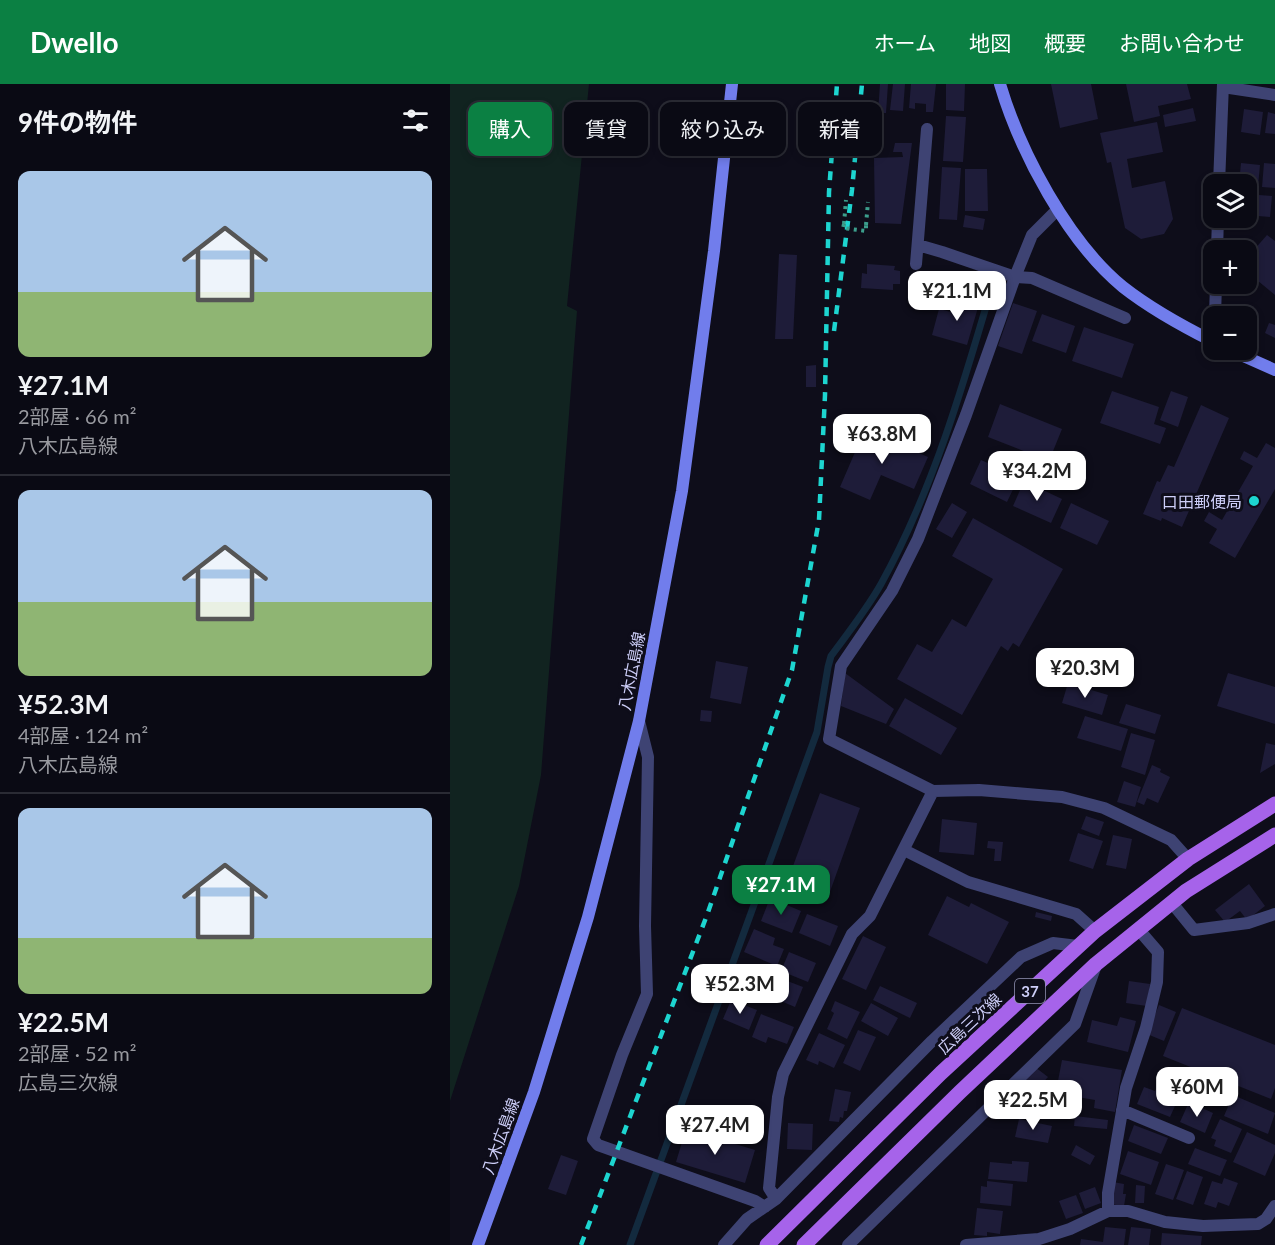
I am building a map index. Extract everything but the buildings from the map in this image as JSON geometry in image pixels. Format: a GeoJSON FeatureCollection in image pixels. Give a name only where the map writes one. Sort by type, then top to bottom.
{"type":"FeatureCollection","features":[{"type":"Feature","properties":{"kind":"main road","name":"八木広島線"},"geometry":{"type":"LineString","coordinates":[[478,1245],[534,1092],[588,917],[639,721],[682,491],[714,251],[732,84]]}},
{"type":"Feature","properties":{"kind":"main road"},"geometry":{"type":"LineString","coordinates":[[1000,84],[1008,110],[1057,210],[1087,250],[1122,286],[1165,317],[1203,336]]}},
{"type":"Feature","properties":{"kind":"main road"},"geometry":{"type":"LineString","coordinates":[[1252,360],[1275,370]]}},
{"type":"Feature","properties":{"kind":"main road","name":"広島三次線"},"geometry":{"type":"LineString","coordinates":[[767,1245],[940,1073],[1095,931],[1188,859],[1274,808]]}},
{"type":"Feature","properties":{"kind":"main road","name":"37"},"geometry":{"type":"LineString","coordinates":[[804,1245],[968,1084],[1096,964],[1186,891],[1275,835]]}},
{"type":"Feature","properties":{"kind":"street"},"geometry":{"type":"LineString","coordinates":[[1219,174],[1223,86],[1275,95]]}},
{"type":"Feature","properties":{"kind":"street"},"geometry":{"type":"LineString","coordinates":[[916,264],[927,129]]}},
{"type":"Feature","properties":{"kind":"street"},"geometry":{"type":"LineString","coordinates":[[1057,210],[1032,235],[918,539],[892,591],[841,666],[829,739],[933,791],[979,790],[1062,797],[1104,808],[1171,840],[1188,859]]}},
{"type":"Feature","properties":{"kind":"street"},"geometry":{"type":"LineString","coordinates":[[918,245],[1015,277],[1032,278],[1125,318]]}},
{"type":"Feature","properties":{"kind":"street"},"geometry":{"type":"LineString","coordinates":[[639,721],[648,757],[645,926],[647,994],[622,1055],[593,1139],[598,1145],[755,1201],[765,1207]]}},
{"type":"Feature","properties":{"kind":"street"},"geometry":{"type":"LineString","coordinates":[[776,1199],[769,1188],[778,1097],[783,1074],[852,934],[870,916],[933,791]]}},
{"type":"Feature","properties":{"kind":"street"},"geometry":{"type":"LineString","coordinates":[[904,850],[968,882],[1076,914],[1095,931]]}},
{"type":"Feature","properties":{"kind":"street"},"geometry":{"type":"LineString","coordinates":[[1172,903],[1194,930],[1248,923],[1275,914]]}},
{"type":"Feature","properties":{"kind":"street"},"geometry":{"type":"LineString","coordinates":[[1108,1211],[1107,1193],[1126,1088],[1146,1028],[1157,982],[1158,952],[1139,930]]}},
{"type":"Feature","properties":{"kind":"street"},"geometry":{"type":"LineString","coordinates":[[724,1245],[747,1219],[776,1199],[932,1041],[1021,957],[1053,944],[1078,946]]}},
{"type":"Feature","properties":{"kind":"street"},"geometry":{"type":"LineString","coordinates":[[848,1245],[1075,1024],[1096,964]]}},
{"type":"Feature","properties":{"kind":"street"},"geometry":{"type":"LineString","coordinates":[[1122,1110],[1189,1138]]}},
{"type":"Feature","properties":{"kind":"street"},"geometry":{"type":"LineString","coordinates":[[966,1245],[1039,1239],[1070,1229],[1108,1211],[1128,1211],[1165,1222],[1203,1226],[1271,1222],[1275,1206]]}},
{"type":"Feature","properties":{"kind":"path"},"geometry":{"type":"LineString","coordinates":[[846,200],[843,228],[866,231],[868,202]]}},
{"type":"Feature","properties":{"kind":"green space"},"geometry":{"type":"Polygon","coordinates":[[[450,84],[589,84],[587,102],[564,102],[564,156],[582,156],[567,306],[577,311],[541,775],[519,886],[450,1101],[450,84]]]}},
{"type":"Feature","properties":{"kind":"waterway"},"geometry":{"type":"LineString","coordinates":[[630,1245],[817,732],[831,656],[876,593],[916,512],[958,399],[993,283]]}},
{"type":"Feature","properties":{"kind":"railway"},"geometry":{"type":"LineString","coordinates":[[581,1245],[707,915],[792,670],[819,520],[825,395],[829,192],[837,84]]}},
{"type":"Feature","properties":{"kind":"railway"},"geometry":{"type":"LineString","coordinates":[[834,331],[852,190],[862,84]]}},
{"type":"Feature","properties":{"kind":"place","name":"口田郵便局"},"geometry":{"type":"Point","coordinates":[1254,501]}}]}
